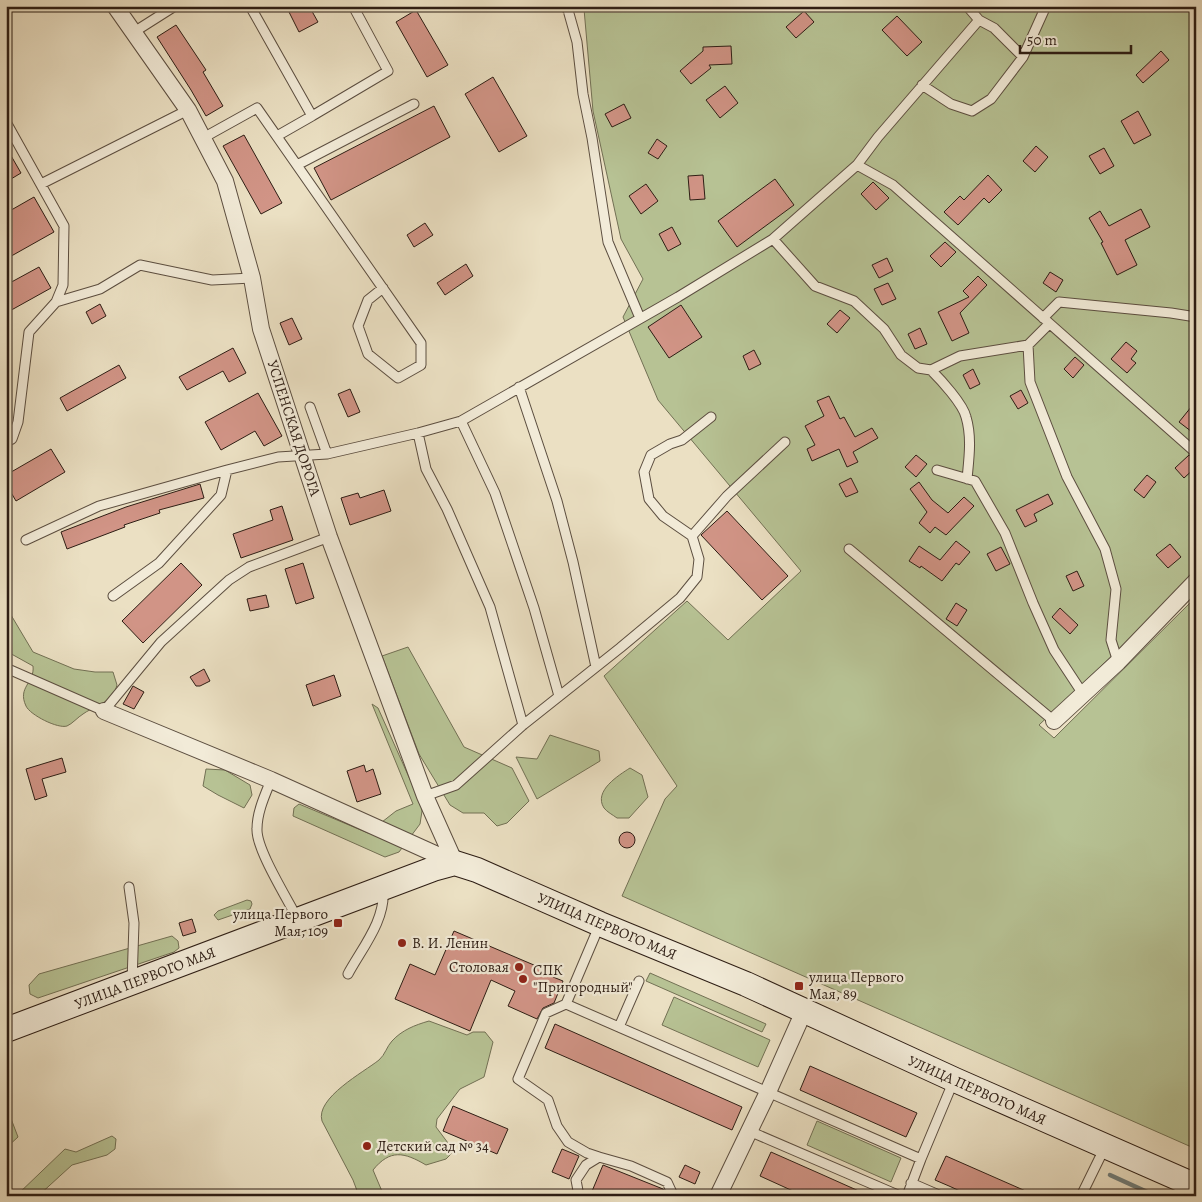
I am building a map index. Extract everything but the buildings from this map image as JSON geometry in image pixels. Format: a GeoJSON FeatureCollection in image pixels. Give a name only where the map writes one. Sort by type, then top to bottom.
{"type":"FeatureCollection","features":[{"type":"Feature","properties":{"kind":"street","name":"УСПЕНСКАЯ ДОРОГА"},"geometry":{"type":"LineString","coordinates":[[115,6],[188,110],[225,181],[252,278],[262,329],[329,537],[425,796],[455,863]]}},
{"type":"Feature","properties":{"kind":"street"},"geometry":{"type":"LineString","coordinates":[[1054,721],[1118,662],[1196,581]]}},
{"type":"Feature","properties":{"kind":"street"},"geometry":{"type":"LineString","coordinates":[[104,711],[271,780],[455,863]]}},
{"type":"Feature","properties":{"kind":"street","name":"УЛИЦА ПЕРВОГО МАЯ"},"geometry":{"type":"LineString","coordinates":[[6,1030],[433,869],[455,863],[477,870],[600,924],[746,984],[954,1080],[1196,1186]]}},
{"type":"Feature","properties":{"kind":"street"},"geometry":{"type":"LineString","coordinates":[[718,1196],[804,1011]]}},
{"type":"Feature","properties":{"kind":"lane"},"geometry":{"type":"LineString","coordinates":[[134,32],[175,6]]}},
{"type":"Feature","properties":{"kind":"lane"},"geometry":{"type":"LineString","coordinates":[[250,6],[312,116]]}},
{"type":"Feature","properties":{"kind":"lane"},"geometry":{"type":"LineString","coordinates":[[277,136],[388,71],[353,6]]}},
{"type":"Feature","properties":{"kind":"lane"},"geometry":{"type":"LineString","coordinates":[[967,6],[978,20],[994,28],[1023,56]]}},
{"type":"Feature","properties":{"kind":"lane"},"geometry":{"type":"LineString","coordinates":[[922,85],[951,104],[972,111],[991,99],[1023,56],[1046,6]]}},
{"type":"Feature","properties":{"kind":"lane"},"geometry":{"type":"LineString","coordinates":[[566,8],[577,42],[583,94],[592,138],[608,242],[640,318]]}},
{"type":"Feature","properties":{"kind":"lane"},"geometry":{"type":"LineString","coordinates":[[26,540],[99,506],[227,470],[278,457],[327,454],[461,421],[678,297],[773,238],[857,165],[878,137],[978,20]]}},
{"type":"Feature","properties":{"kind":"lane"},"geometry":{"type":"LineString","coordinates":[[297,165],[414,104]]}},
{"type":"Feature","properties":{"kind":"lane"},"geometry":{"type":"LineString","coordinates":[[203,138],[257,108],[421,343],[421,365],[398,378],[368,354],[358,326],[368,300],[382,288]]}},
{"type":"Feature","properties":{"kind":"lane"},"geometry":{"type":"LineString","coordinates":[[41,184],[188,110]]}},
{"type":"Feature","properties":{"kind":"lane"},"geometry":{"type":"LineString","coordinates":[[6,122],[64,226],[63,285],[56,302],[29,332],[18,422],[12,440],[6,442]]}},
{"type":"Feature","properties":{"kind":"lane"},"geometry":{"type":"LineString","coordinates":[[857,165],[892,185],[1196,453]]}},
{"type":"Feature","properties":{"kind":"lane"},"geometry":{"type":"LineString","coordinates":[[773,238],[815,286],[854,300],[884,329],[901,355],[918,368],[931,370],[960,356],[1028,346]]}},
{"type":"Feature","properties":{"kind":"lane"},"geometry":{"type":"LineString","coordinates":[[56,302],[100,289],[140,265],[212,280],[252,278]]}},
{"type":"Feature","properties":{"kind":"lane"},"geometry":{"type":"LineString","coordinates":[[1118,662],[1111,640],[1116,589],[1105,549],[1067,477],[1030,382],[1028,346],[1059,302],[1196,317]]}},
{"type":"Feature","properties":{"kind":"lane"},"geometry":{"type":"LineString","coordinates":[[931,370],[943,382],[966,415],[970,442],[967,479]]}},
{"type":"Feature","properties":{"kind":"lane"},"geometry":{"type":"LineString","coordinates":[[519,387],[558,501],[596,667]]}},
{"type":"Feature","properties":{"kind":"lane"},"geometry":{"type":"LineString","coordinates":[[310,407],[327,454]]}},
{"type":"Feature","properties":{"kind":"lane"},"geometry":{"type":"LineString","coordinates":[[425,796],[456,784],[523,725],[680,598],[698,577],[699,559],[692,536],[663,516],[649,499],[644,472],[651,455],[670,444],[682,440],[711,417]]}},
{"type":"Feature","properties":{"kind":"lane"},"geometry":{"type":"LineString","coordinates":[[461,421],[495,493],[534,608],[559,696]]}},
{"type":"Feature","properties":{"kind":"lane"},"geometry":{"type":"LineString","coordinates":[[418,433],[426,469],[447,508],[490,607],[523,725]]}},
{"type":"Feature","properties":{"kind":"lane"},"geometry":{"type":"LineString","coordinates":[[692,536],[727,496],[785,442]]}},
{"type":"Feature","properties":{"kind":"lane"},"geometry":{"type":"LineString","coordinates":[[113,596],[159,563],[221,495],[227,470]]}},
{"type":"Feature","properties":{"kind":"lane"},"geometry":{"type":"LineString","coordinates":[[937,470],[975,481],[1005,533],[1032,602],[1054,650],[1083,694]]}},
{"type":"Feature","properties":{"kind":"lane"},"geometry":{"type":"LineString","coordinates":[[6,668],[104,711],[161,642],[229,580],[249,567],[329,537]]}},
{"type":"Feature","properties":{"kind":"lane"},"geometry":{"type":"LineString","coordinates":[[849,549],[1054,721]]}},
{"type":"Feature","properties":{"kind":"lane"},"geometry":{"type":"LineString","coordinates":[[271,780],[261,806],[256,830],[262,850],[299,920]]}},
{"type":"Feature","properties":{"kind":"lane"},"geometry":{"type":"LineString","coordinates":[[129,887],[134,923],[132,983]]}},
{"type":"Feature","properties":{"kind":"lane"},"geometry":{"type":"LineString","coordinates":[[348,974],[379,919],[383,907],[383,888]]}},
{"type":"Feature","properties":{"kind":"lane"},"geometry":{"type":"LineString","coordinates":[[600,924],[566,1004],[546,1013],[518,1079],[548,1100],[556,1126],[568,1142],[587,1154],[631,1166],[667,1182],[675,1196]]}},
{"type":"Feature","properties":{"kind":"lane"},"geometry":{"type":"LineString","coordinates":[[619,1027],[639,981]]}},
{"type":"Feature","properties":{"kind":"lane"},"geometry":{"type":"LineString","coordinates":[[566,1004],[921,1159]]}},
{"type":"Feature","properties":{"kind":"lane"},"geometry":{"type":"LineString","coordinates":[[907,1196],[954,1080]]}},
{"type":"Feature","properties":{"kind":"lane"},"geometry":{"type":"LineString","coordinates":[[749,1131],[900,1196]]}},
{"type":"Feature","properties":{"kind":"lane"},"geometry":{"type":"LineString","coordinates":[[1081,1196],[1106,1146]]}},
{"type":"Feature","properties":{"kind":"lane"},"geometry":{"type":"LineString","coordinates":[[579,1196],[576,1180],[586,1165],[599,1157]]}},
{"type":"Feature","properties":{"kind":"lane"},"geometry":{"type":"LineString","coordinates":[[911,1183],[941,1196]]}},
{"type":"Feature","properties":{"kind":"green space"},"geometry":{"type":"Polygon","coordinates":[[[582,6],[1196,6],[1196,572],[1141,628],[1039,725],[1054,738],[1196,597],[1196,1149],[622,896],[665,799],[677,786],[604,676],[687,601],[728,640],[801,571],[658,400],[623,317],[643,279],[621,239],[593,111],[584,9],[582,6]]]}},
{"type":"Feature","properties":{"kind":"green space"},"geometry":{"type":"Polygon","coordinates":[[[6,614],[11,615],[33,652],[74,669],[113,672],[117,685],[114,693],[106,701],[81,715],[67,726],[57,725],[38,717],[29,710],[24,700],[25,689],[33,672],[33,666],[6,651],[6,614]]]}},
{"type":"Feature","properties":{"kind":"green space"},"geometry":{"type":"Polygon","coordinates":[[[408,647],[464,747],[512,768],[529,801],[507,823],[497,826],[484,813],[463,813],[450,805],[419,754],[382,656],[408,647]]]}},
{"type":"Feature","properties":{"kind":"green space"},"geometry":{"type":"Polygon","coordinates":[[[372,704],[378,708],[421,804],[422,811],[420,824],[399,852],[385,857],[293,816],[294,808],[299,804],[368,833],[396,811],[413,804],[372,704]]]}},
{"type":"Feature","properties":{"kind":"green space"},"geometry":{"type":"Polygon","coordinates":[[[550,735],[599,751],[600,761],[537,799],[516,757],[537,759],[550,735]]]}},
{"type":"Feature","properties":{"kind":"green space"},"geometry":{"type":"Polygon","coordinates":[[[630,768],[642,775],[648,797],[629,818],[617,818],[604,808],[602,796],[609,784],[630,768]]]}},
{"type":"Feature","properties":{"kind":"green space"},"geometry":{"type":"Polygon","coordinates":[[[206,769],[225,770],[250,785],[252,795],[244,808],[203,786],[206,769]]]}},
{"type":"Feature","properties":{"kind":"green space"},"geometry":{"type":"Polygon","coordinates":[[[247,900],[251,901],[252,904],[250,909],[218,920],[214,915],[218,911],[247,900]]]}},
{"type":"Feature","properties":{"kind":"green space"},"geometry":{"type":"Polygon","coordinates":[[[172,936],[178,941],[179,948],[174,952],[38,998],[30,994],[29,985],[39,974],[172,936]]]}},
{"type":"Feature","properties":{"kind":"green space"},"geometry":{"type":"Polygon","coordinates":[[[650,973],[766,1024],[762,1032],[646,981],[650,973]]]}},
{"type":"Feature","properties":{"kind":"green space"},"geometry":{"type":"Polygon","coordinates":[[[674,997],[770,1040],[758,1067],[662,1025],[674,997]]]}},
{"type":"Feature","properties":{"kind":"green space"},"geometry":{"type":"Polygon","coordinates":[[[429,1021],[467,1035],[473,1032],[485,1032],[493,1042],[484,1077],[460,1089],[437,1119],[436,1127],[451,1147],[451,1154],[446,1159],[426,1165],[404,1155],[391,1156],[379,1163],[373,1170],[384,1196],[359,1196],[353,1180],[322,1121],[322,1112],[326,1103],[333,1095],[342,1086],[379,1060],[396,1037],[409,1028],[429,1021]]]}},
{"type":"Feature","properties":{"kind":"green space"},"geometry":{"type":"Polygon","coordinates":[[[6,1113],[10,1116],[18,1137],[6,1148],[6,1113]]]}},
{"type":"Feature","properties":{"kind":"green space"},"geometry":{"type":"Polygon","coordinates":[[[817,1121],[901,1158],[891,1182],[807,1145],[817,1121]]]}},
{"type":"Feature","properties":{"kind":"green space"},"geometry":{"type":"Polygon","coordinates":[[[112,1136],[116,1139],[115,1149],[107,1155],[72,1165],[38,1196],[16,1196],[65,1149],[76,1152],[112,1136]]]}},
{"type":"Feature","properties":{"kind":"waterway"},"geometry":{"type":"LineString","coordinates":[[1110,1175],[1156,1196]]}},
{"type":"Feature","properties":{"kind":"place","name":"улица Первого Мая, 109"},"geometry":{"type":"Point","coordinates":[338,923]}},
{"type":"Feature","properties":{"kind":"place","name":"В. И. Ленин"},"geometry":{"type":"Point","coordinates":[402,943]}},
{"type":"Feature","properties":{"kind":"place","name":"Столовая"},"geometry":{"type":"Point","coordinates":[519,967]}},
{"type":"Feature","properties":{"kind":"place","name":"СПК \"Пригородный\""},"geometry":{"type":"Point","coordinates":[523,979]}},
{"type":"Feature","properties":{"kind":"place","name":"улица Первого Мая, 89"},"geometry":{"type":"Point","coordinates":[799,986]}},
{"type":"Feature","properties":{"kind":"place","name":"Детский сад № 34"},"geometry":{"type":"Point","coordinates":[367,1146]}}]}
